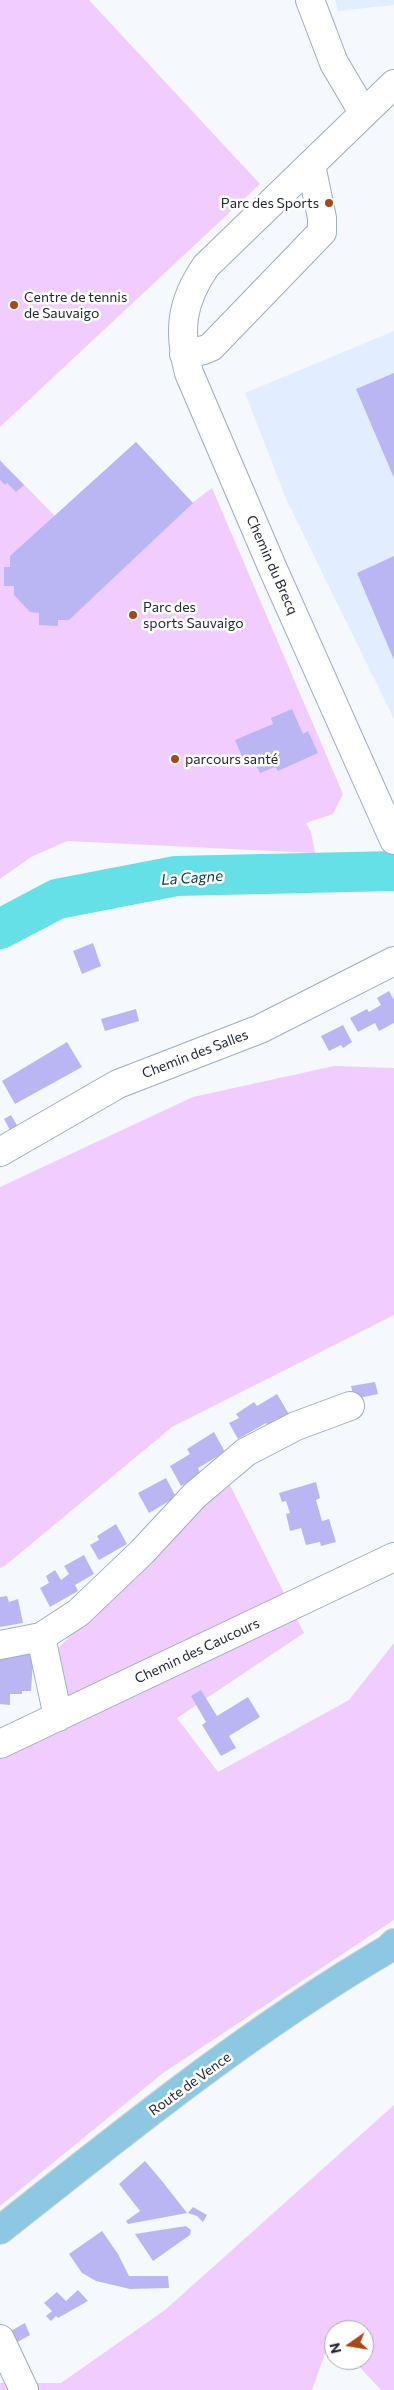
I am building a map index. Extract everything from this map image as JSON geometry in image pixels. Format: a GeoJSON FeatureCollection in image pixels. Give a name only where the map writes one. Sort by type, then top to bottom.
{"type":"FeatureCollection","features":[{"type":"Feature","properties":{"kind":"main road","name":"Route de Vence"},"geometry":{"type":"LineString","coordinates":[[0,2230],[115,2139],[253,2038],[330,1984],[392,1947]]}},
{"type":"Feature","properties":{"kind":"street"},"geometry":{"type":"LineString","coordinates":[[310,0],[334,63],[363,112]]}},
{"type":"Feature","properties":{"kind":"street","name":"Chemin du Brecq"},"geometry":{"type":"LineString","coordinates":[[394,84],[206,266],[194,283],[184,308],[184,354],[189,373],[394,840]]}},
{"type":"Feature","properties":{"kind":"street"},"geometry":{"type":"LineString","coordinates":[[184,354],[210,347],[322,232],[322,218],[311,165]]}},
{"type":"Feature","properties":{"kind":"street","name":"Chemin des Salles"},"geometry":{"type":"LineString","coordinates":[[0,1152],[118,1084],[260,1029],[394,961]]}},
{"type":"Feature","properties":{"kind":"street"},"geometry":{"type":"LineString","coordinates":[[0,1645],[41,1637],[78,1613],[142,1552],[181,1508],[246,1452],[296,1426],[350,1406]]}},
{"type":"Feature","properties":{"kind":"street","name":"Chemin des Caucours"},"geometry":{"type":"LineString","coordinates":[[0,1744],[394,1557]]}},
{"type":"Feature","properties":{"kind":"street"},"geometry":{"type":"LineString","coordinates":[[41,1637],[58,1717]]}},
{"type":"Feature","properties":{"kind":"street"},"geometry":{"type":"LineString","coordinates":[[0,2339],[24,2390]]}},
{"type":"Feature","properties":{"kind":"shaded area"},"geometry":{"type":"Polygon","coordinates":[[[0,0],[89,0],[260,184],[0,427],[0,0]]]}},
{"type":"Feature","properties":{"kind":"shaded area"},"geometry":{"type":"Polygon","coordinates":[[[335,0],[394,0],[394,5],[338,11],[335,0]]]}},
{"type":"Feature","properties":{"kind":"shaded area"},"geometry":{"type":"Polygon","coordinates":[[[394,331],[394,719],[287,501],[245,393],[394,331]]]}},
{"type":"Feature","properties":{"kind":"shaded area","name":"Parc des sports Sauvaigo"},"geometry":{"type":"Polygon","coordinates":[[[136,442],[192,503],[212,488],[343,794],[333,814],[306,823],[311,832],[315,853],[67,841],[31,857],[0,879],[0,460],[55,516],[136,442]]]}},
{"type":"Feature","properties":{"kind":"shaded area"},"geometry":{"type":"Polygon","coordinates":[[[334,1066],[394,1068],[394,1315],[172,1427],[0,1568],[0,1187],[193,1097],[334,1066]]]}},
{"type":"Feature","properties":{"kind":"shaded area"},"geometry":{"type":"Polygon","coordinates":[[[225,1475],[304,1633],[177,1718],[218,1772],[349,1700],[394,1643],[394,1920],[163,2073],[0,2206],[0,1753],[50,1722],[44,1663],[225,1475]]]}},
{"type":"Feature","properties":{"kind":"shaded area"},"geometry":{"type":"Polygon","coordinates":[[[394,2105],[394,2390],[381,2390],[362,2370],[374,2370],[374,2320],[324,2320],[324,2357],[312,2390],[0,2390],[0,2383],[61,2383],[165,2310],[394,2105]]]}},
{"type":"Feature","properties":{"kind":"building"},"geometry":{"type":"Polygon","coordinates":[[[394,373],[394,478],[356,389],[394,373]]]}},
{"type":"Feature","properties":{"kind":"building"},"geometry":{"type":"Polygon","coordinates":[[[136,442],[193,503],[69,620],[58,620],[58,626],[39,625],[39,613],[30,612],[14,595],[14,586],[4,586],[4,567],[10,567],[10,556],[136,442]]]}},
{"type":"Feature","properties":{"kind":"building"},"geometry":{"type":"Polygon","coordinates":[[[0,461],[24,485],[16,492],[7,483],[5,485],[0,480],[0,461]]]}},
{"type":"Feature","properties":{"kind":"building"},"geometry":{"type":"Polygon","coordinates":[[[394,556],[394,660],[357,573],[394,556]]]}},
{"type":"Feature","properties":{"kind":"building"},"geometry":{"type":"Polygon","coordinates":[[[292,709],[303,734],[308,731],[318,753],[278,771],[275,767],[260,773],[255,762],[246,766],[235,740],[273,724],[271,718],[292,709]]]}},
{"type":"Feature","properties":{"kind":"building"},"geometry":{"type":"Polygon","coordinates":[[[93,943],[101,966],[82,974],[73,951],[93,943]]]}},
{"type":"Feature","properties":{"kind":"building"},"geometry":{"type":"Polygon","coordinates":[[[389,991],[394,1000],[394,1023],[379,1031],[375,1023],[358,1032],[350,1018],[367,1009],[369,1012],[381,1005],[377,998],[389,991]]]}},
{"type":"Feature","properties":{"kind":"building"},"geometry":{"type":"Polygon","coordinates":[[[136,1009],[139,1021],[105,1031],[101,1019],[136,1009]]]}},
{"type":"Feature","properties":{"kind":"building"},"geometry":{"type":"Polygon","coordinates":[[[343,1025],[352,1042],[343,1048],[341,1045],[329,1051],[321,1036],[343,1025]]]}},
{"type":"Feature","properties":{"kind":"building"},"geometry":{"type":"Polygon","coordinates":[[[67,1042],[82,1067],[15,1104],[2,1081],[67,1042]]]}},
{"type":"Feature","properties":{"kind":"building"},"geometry":{"type":"Polygon","coordinates":[[[11,1115],[18,1127],[11,1132],[4,1119],[11,1115]]]}},
{"type":"Feature","properties":{"kind":"building"},"geometry":{"type":"Polygon","coordinates":[[[375,1382],[378,1394],[354,1399],[351,1386],[375,1382]]]}},
{"type":"Feature","properties":{"kind":"building"},"geometry":{"type":"Polygon","coordinates":[[[277,1394],[290,1416],[271,1431],[266,1423],[238,1439],[229,1423],[239,1418],[236,1414],[254,1402],[257,1406],[277,1394]]]}},
{"type":"Feature","properties":{"kind":"building"},"geometry":{"type":"Polygon","coordinates":[[[214,1432],[225,1452],[198,1468],[201,1475],[181,1486],[170,1466],[190,1454],[187,1449],[214,1432]]]}},
{"type":"Feature","properties":{"kind":"building"},"geometry":{"type":"Polygon","coordinates":[[[166,1478],[176,1497],[149,1513],[138,1493],[166,1478]]]}},
{"type":"Feature","properties":{"kind":"building"},"geometry":{"type":"Polygon","coordinates":[[[316,1482],[320,1498],[316,1500],[322,1521],[329,1519],[336,1542],[321,1546],[320,1542],[306,1545],[301,1528],[290,1531],[286,1514],[290,1513],[286,1501],[282,1502],[279,1493],[316,1482]]]}},
{"type":"Feature","properties":{"kind":"building"},"geometry":{"type":"Polygon","coordinates":[[[116,1524],[127,1544],[99,1560],[90,1545],[99,1540],[97,1536],[116,1524]]]}},
{"type":"Feature","properties":{"kind":"building"},"geometry":{"type":"Polygon","coordinates":[[[84,1555],[94,1574],[75,1585],[78,1591],[50,1607],[40,1588],[49,1583],[46,1576],[55,1570],[61,1580],[69,1574],[64,1566],[84,1555]]]}},
{"type":"Feature","properties":{"kind":"building"},"geometry":{"type":"Polygon","coordinates":[[[7,1596],[9,1602],[18,1599],[23,1623],[0,1627],[0,1597],[7,1596]]]}},
{"type":"Feature","properties":{"kind":"building"},"geometry":{"type":"Polygon","coordinates":[[[34,1647],[31,1691],[22,1691],[22,1694],[10,1694],[10,1705],[0,1704],[0,1652],[34,1647]]]}},
{"type":"Feature","properties":{"kind":"building"},"geometry":{"type":"Polygon","coordinates":[[[201,1690],[217,1716],[248,1697],[260,1717],[229,1736],[236,1748],[221,1756],[202,1725],[206,1722],[191,1696],[201,1690]]]}},
{"type":"Feature","properties":{"kind":"building"},"geometry":{"type":"Polygon","coordinates":[[[145,2161],[187,2213],[128,2224],[126,2221],[140,2211],[119,2184],[145,2161]]]}},
{"type":"Feature","properties":{"kind":"building"},"geometry":{"type":"Polygon","coordinates":[[[193,2207],[207,2215],[203,2222],[197,2216],[188,2213],[193,2207]]]}},
{"type":"Feature","properties":{"kind":"building"},"geometry":{"type":"Polygon","coordinates":[[[186,2226],[191,2230],[190,2235],[153,2261],[135,2234],[186,2226]]]}},
{"type":"Feature","properties":{"kind":"building"},"geometry":{"type":"Polygon","coordinates":[[[102,2231],[118,2254],[129,2276],[168,2276],[169,2288],[130,2289],[96,2281],[82,2273],[69,2254],[102,2231]]]}},
{"type":"Feature","properties":{"kind":"building"},"geometry":{"type":"Polygon","coordinates":[[[78,2290],[88,2301],[58,2318],[56,2316],[51,2321],[46,2316],[52,2311],[44,2303],[57,2292],[66,2301],[78,2290]]]}},
{"type":"Feature","properties":{"kind":"building"},"geometry":{"type":"Polygon","coordinates":[[[25,2323],[30,2335],[14,2344],[9,2332],[25,2323]]]}},
{"type":"Feature","properties":{"kind":"waterway","name":"La Cagne"},"geometry":{"type":"LineString","coordinates":[[0,929],[57,899],[176,876],[394,871]]}},
{"type":"Feature","properties":{"kind":"place","name":"Parc des Sports"},"geometry":{"type":"Point","coordinates":[329,203]}},
{"type":"Feature","properties":{"kind":"place","name":"Centre de tennis de Sauvaigo"},"geometry":{"type":"Point","coordinates":[14,305]}},
{"type":"Feature","properties":{"kind":"place","name":"Parc des sports Sauvaigo"},"geometry":{"type":"Point","coordinates":[133,615]}},
{"type":"Feature","properties":{"kind":"place","name":"parcours santé"},"geometry":{"type":"Point","coordinates":[175,759]}}]}
